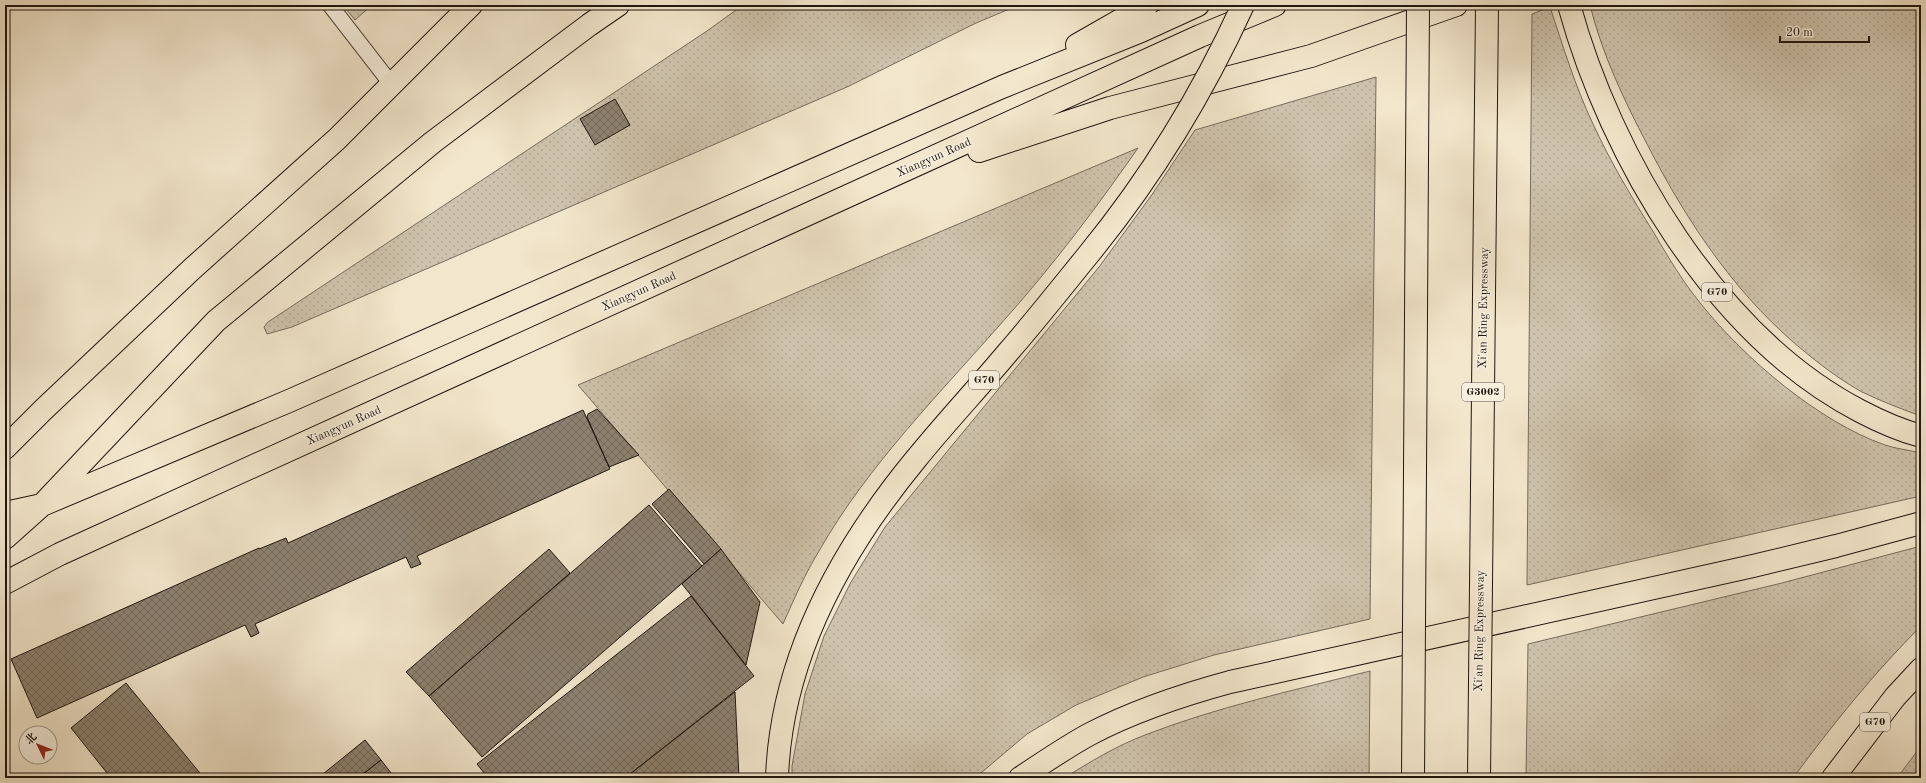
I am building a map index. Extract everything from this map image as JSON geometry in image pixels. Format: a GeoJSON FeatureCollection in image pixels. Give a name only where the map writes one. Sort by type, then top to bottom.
{"type":"FeatureCollection","features":[{"type":"Feature","properties":{"kind":"main road"},"geometry":{"type":"LineString","coordinates":[[5,448],[43,410],[187,274],[337,139],[472,5]]}},
{"type":"Feature","properties":{"kind":"main road"},"geometry":{"type":"LineString","coordinates":[[5,538],[42,505],[216,321],[433,142],[588,25],[618,5]]}},
{"type":"Feature","properties":{"kind":"main road"},"geometry":{"type":"LineString","coordinates":[[1002,87],[1147,5]]}},
{"type":"Feature","properties":{"kind":"main road"},"geometry":{"type":"LineString","coordinates":[[5,513],[42,505],[289,401],[1002,87],[1141,32],[1198,5]]}},
{"type":"Feature","properties":{"kind":"main road","name":"G70"},"geometry":{"type":"LineString","coordinates":[[777,778],[781,736],[796,664],[811,625],[852,546],[878,508],[915,460],[1010,350],[1090,253],[1140,186],[1171,141],[1226,43],[1243,5]]}},
{"type":"Feature","properties":{"kind":"main road","name":"Xiangyun Road"},"geometry":{"type":"LineString","coordinates":[[5,583],[60,554],[1200,36],[1275,5]]}},
{"type":"Feature","properties":{"kind":"main road"},"geometry":{"type":"LineString","coordinates":[[1413,778],[1418,5]]}},
{"type":"Feature","properties":{"kind":"main road"},"geometry":{"type":"LineString","coordinates":[[874,185],[1110,108],[1311,56],[1456,5]]}},
{"type":"Feature","properties":{"kind":"main road","name":"Xi'an Ring Expressway"},"geometry":{"type":"LineString","coordinates":[[1479,778],[1487,5]]}},
{"type":"Feature","properties":{"kind":"main road","name":"G70"},"geometry":{"type":"LineString","coordinates":[[1569,5],[1591,74],[1612,122],[1666,222],[1714,289],[1748,327],[1784,361],[1840,400],[1904,432],[1921,436]]}},
{"type":"Feature","properties":{"kind":"main road"},"geometry":{"type":"LineString","coordinates":[[1020,778],[1090,734],[1180,696],[1276,671],[1753,566],[1921,523]]}},
{"type":"Feature","properties":{"kind":"main road","name":"G70"},"geometry":{"type":"LineString","coordinates":[[1833,778],[1890,703],[1921,669]]}},
{"type":"Feature","properties":{"kind":"lane"},"geometry":{"type":"LineString","coordinates":[[330,5],[392,85]]}},
{"type":"Feature","properties":{"kind":"shaded area"},"geometry":{"type":"Polygon","coordinates":[[[343,5],[372,5],[355,20],[343,5]]]}},
{"type":"Feature","properties":{"kind":"shaded area"},"geometry":{"type":"Polygon","coordinates":[[[743,5],[1019,5],[976,23],[847,87],[292,327],[267,334],[264,327],[268,322],[707,31],[743,5]]]}},
{"type":"Feature","properties":{"kind":"shaded area"},"geometry":{"type":"Polygon","coordinates":[[[1590,5],[1921,5],[1921,416],[1862,392],[1835,375],[1810,356],[1784,334],[1760,310],[1717,259],[1680,203],[1630,111],[1607,59],[1590,5]]]}},
{"type":"Feature","properties":{"kind":"shaded area"},"geometry":{"type":"Polygon","coordinates":[[[1550,7],[1575,81],[1600,138],[1614,166],[1694,296],[1739,346],[1784,386],[1809,405],[1860,435],[1885,445],[1921,453],[1921,496],[1527,585],[1532,14],[1550,7]]]}},
{"type":"Feature","properties":{"kind":"shaded area"},"geometry":{"type":"Polygon","coordinates":[[[1376,77],[1370,619],[1214,655],[1143,677],[1076,705],[1027,734],[975,778],[792,778],[792,766],[805,694],[824,636],[851,582],[885,527],[1099,267],[1151,196],[1195,130],[1376,77]]]}},
{"type":"Feature","properties":{"kind":"shaded area"},"geometry":{"type":"Polygon","coordinates":[[[1138,148],[1107,192],[1041,277],[907,430],[860,489],[838,519],[814,560],[783,624],[578,385],[1138,148]]]}},
{"type":"Feature","properties":{"kind":"shaded area"},"geometry":{"type":"Polygon","coordinates":[[[1921,546],[1921,626],[1854,699],[1793,778],[1526,778],[1528,644],[1782,583],[1921,546]]]}},
{"type":"Feature","properties":{"kind":"shaded area"},"geometry":{"type":"Polygon","coordinates":[[[1370,671],[1369,778],[1064,778],[1113,749],[1172,725],[1228,707],[1370,671]]]}},
{"type":"Feature","properties":{"kind":"shaded area"},"geometry":{"type":"Polygon","coordinates":[[[1921,746],[1921,778],[1897,778],[1921,746]]]}},
{"type":"Feature","properties":{"kind":"building"},"geometry":{"type":"Polygon","coordinates":[[[615,99],[630,125],[595,145],[580,119],[615,99]]]}},
{"type":"Feature","properties":{"kind":"building"},"geometry":{"type":"Polygon","coordinates":[[[597,409],[639,455],[609,467],[587,417],[588,414],[597,409]]]}},
{"type":"Feature","properties":{"kind":"building"},"geometry":{"type":"Polygon","coordinates":[[[583,410],[610,469],[417,556],[421,564],[411,568],[406,557],[255,624],[259,633],[251,637],[245,625],[37,718],[11,659],[259,548],[286,538],[288,543],[583,410]]]}},
{"type":"Feature","properties":{"kind":"building"},"geometry":{"type":"Polygon","coordinates":[[[669,489],[721,549],[704,564],[652,504],[669,489]]]}},
{"type":"Feature","properties":{"kind":"building"},"geometry":{"type":"Polygon","coordinates":[[[649,505],[702,566],[482,757],[429,696],[649,505]]]}},
{"type":"Feature","properties":{"kind":"building"},"geometry":{"type":"Polygon","coordinates":[[[549,549],[570,573],[429,696],[406,672],[549,549]]]}},
{"type":"Feature","properties":{"kind":"building"},"geometry":{"type":"Polygon","coordinates":[[[721,549],[760,602],[746,665],[682,584],[721,549]]]}},
{"type":"Feature","properties":{"kind":"building"},"geometry":{"type":"Polygon","coordinates":[[[691,596],[754,676],[625,778],[488,778],[477,764],[691,596]]]}},
{"type":"Feature","properties":{"kind":"building"},"geometry":{"type":"Polygon","coordinates":[[[126,683],[204,778],[111,778],[71,728],[126,683]]]}},
{"type":"Feature","properties":{"kind":"building"},"geometry":{"type":"Polygon","coordinates":[[[735,692],[739,778],[625,778],[735,692]]]}},
{"type":"Feature","properties":{"kind":"building"},"geometry":{"type":"Polygon","coordinates":[[[365,740],[381,760],[358,778],[318,778],[365,740]]]}},
{"type":"Feature","properties":{"kind":"building"},"geometry":{"type":"Polygon","coordinates":[[[381,760],[395,778],[358,778],[381,760]]]}}]}
